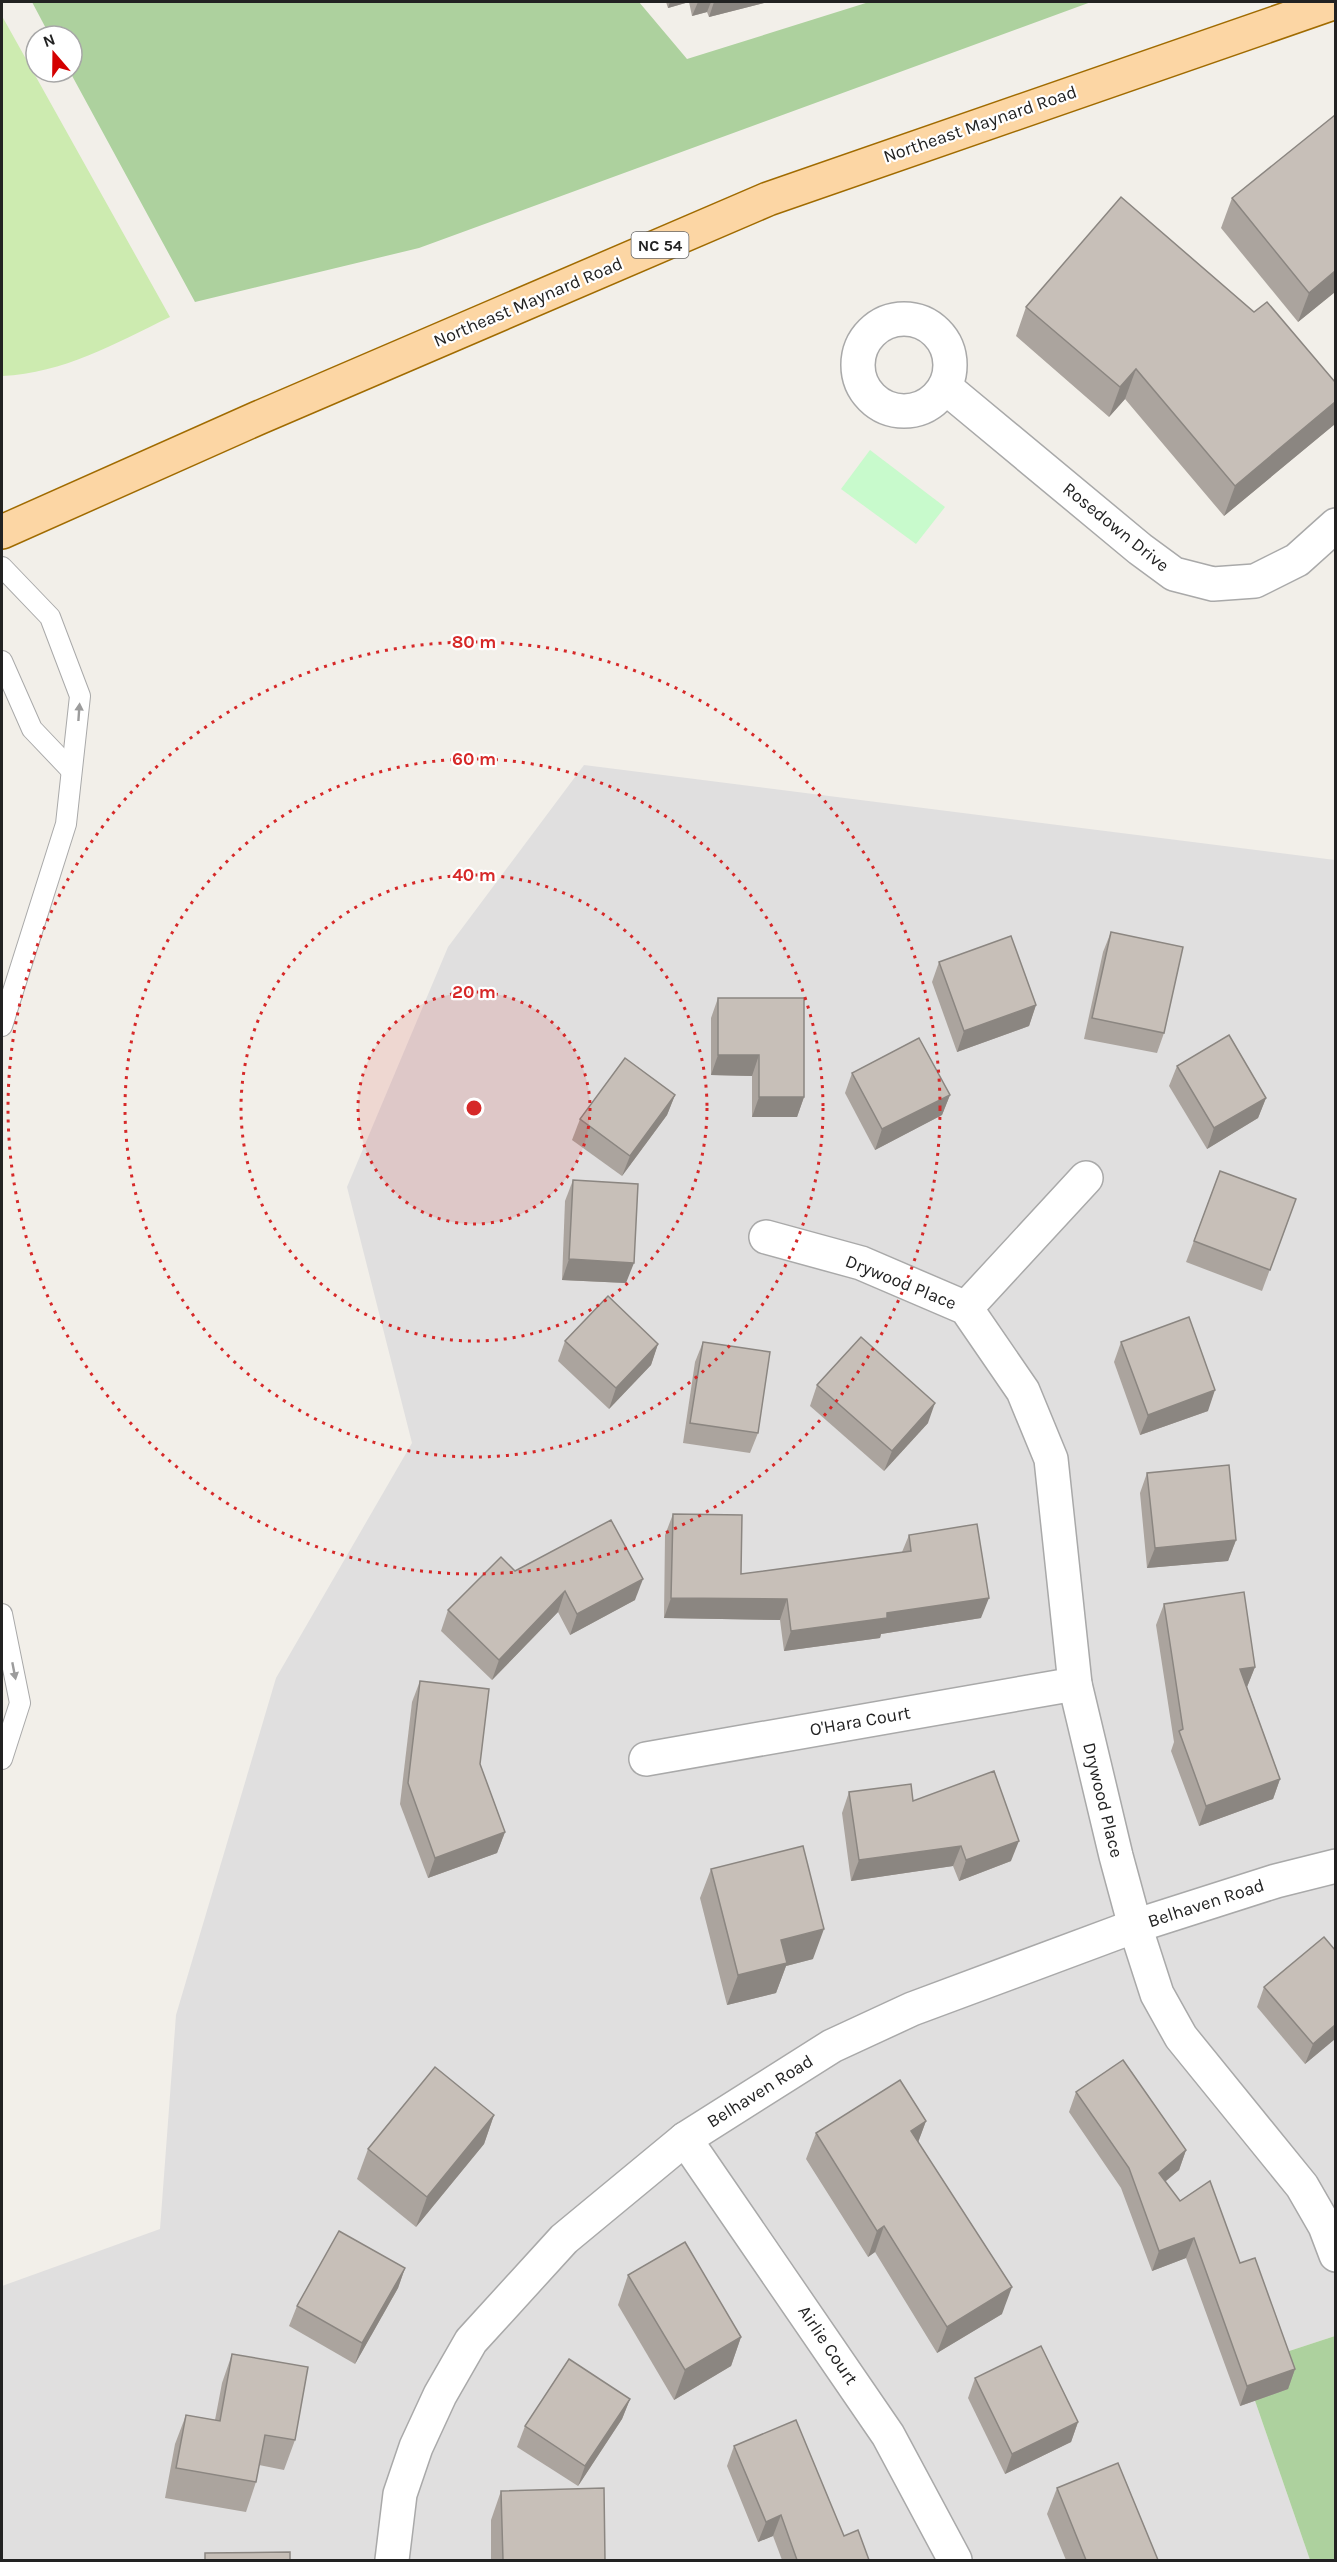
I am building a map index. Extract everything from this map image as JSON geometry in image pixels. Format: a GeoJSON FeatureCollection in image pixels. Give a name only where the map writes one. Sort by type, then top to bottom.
{"type":"FeatureCollection","features":[{"type":"Feature","properties":{"kind":"main road","name":"Northeast Maynard Road"},"geometry":{"type":"LineString","coordinates":[[2,532],[258,418],[768,199],[1335,2]]}},
{"type":"Feature","properties":{"kind":"street","name":"Rosedown Drive"},"geometry":{"type":"LineString","coordinates":[[945,387],[1140,549],[1174,574],[1213,584],[1255,581],[1297,560],[1335,525]]}},
{"type":"Feature","properties":{"kind":"street","name":"Drywood Place"},"geometry":{"type":"LineString","coordinates":[[966,1308],[1086,1178]]}},
{"type":"Feature","properties":{"kind":"street","name":"Drywood Place"},"geometry":{"type":"LineString","coordinates":[[766,1237],[861,1263],[966,1308],[1023,1391],[1051,1459],[1075,1684],[1135,1926],[1157,1994],[1181,2037],[1302,2186],[1325,2226],[1335,2255]]}},
{"type":"Feature","properties":{"kind":"street","name":"O'Hara Court"},"geometry":{"type":"LineString","coordinates":[[646,1759],[1075,1684]]}},
{"type":"Feature","properties":{"kind":"street","name":"Belhaven Road"},"geometry":{"type":"LineString","coordinates":[[392,2560],[400,2494],[416,2446],[440,2395],[471,2341],[564,2240],[685,2139],[832,2046],[912,2009],[1135,1926],[1276,1881],[1335,1866]]}},
{"type":"Feature","properties":{"kind":"street","name":"Airlie Court"},"geometry":{"type":"LineString","coordinates":[[685,2139],[888,2435],[955,2560]]}},
{"type":"Feature","properties":{"kind":"lane"},"geometry":{"type":"LineString","coordinates":[[2,567],[50,617],[80,696],[78,733],[70,770],[66,824],[2,1026]]}},
{"type":"Feature","properties":{"kind":"lane"},"geometry":{"type":"LineString","coordinates":[[2,661],[32,729],[70,770]]}},
{"type":"Feature","properties":{"kind":"lane"},"geometry":{"type":"LineString","coordinates":[[2,1614],[20,1703],[2,1758]]}},
{"type":"Feature","properties":{"kind":"shaded area"},"geometry":{"type":"Polygon","coordinates":[[[584,765],[1335,860],[1335,2336],[1243,2366],[1310,2560],[2,2560],[2,2286],[160,2229],[176,2015],[276,1678],[412,1443],[347,1187],[448,947],[584,765]]]}},
{"type":"Feature","properties":{"kind":"green space"},"geometry":{"type":"Polygon","coordinates":[[[32,2],[639,2],[687,59],[869,2],[1091,2],[419,248],[195,302],[77,84],[84,84],[84,24],[44,24],[32,2]]]}},
{"type":"Feature","properties":{"kind":"green space"},"geometry":{"type":"Polygon","coordinates":[[[2,16],[24,55],[24,84],[40,84],[170,317],[88,356],[47,369],[2,376],[2,16]]]}},
{"type":"Feature","properties":{"kind":"green space"},"geometry":{"type":"Polygon","coordinates":[[[870,450],[945,507],[916,544],[841,489],[870,450]]]}},
{"type":"Feature","properties":{"kind":"green space"},"geometry":{"type":"Polygon","coordinates":[[[1335,2336],[1335,2560],[1310,2560],[1243,2366],[1335,2336]]]}},
{"type":"Feature","properties":{"kind":"building"},"geometry":{"type":"Polygon","coordinates":[[[1335,115],[1335,271],[1309,293],[1232,198],[1335,115]]]}},
{"type":"Feature","properties":{"kind":"building"},"geometry":{"type":"Polygon","coordinates":[[[1121,197],[1254,312],[1267,302],[1335,382],[1335,402],[1235,486],[1136,369],[1120,387],[1026,307],[1121,197]]]}},
{"type":"Feature","properties":{"kind":"building"},"geometry":{"type":"Polygon","coordinates":[[[1111,932],[1183,947],[1164,1033],[1092,1018],[1111,932]]]}},
{"type":"Feature","properties":{"kind":"building"},"geometry":{"type":"Polygon","coordinates":[[[1011,936],[1036,1005],[964,1031],[939,962],[1011,936]]]}},
{"type":"Feature","properties":{"kind":"building"},"geometry":{"type":"Polygon","coordinates":[[[718,998],[804,998],[804,1097],[759,1097],[759,1055],[718,1055],[718,998]]]}},
{"type":"Feature","properties":{"kind":"building"},"geometry":{"type":"Polygon","coordinates":[[[1229,1035],[1266,1098],[1214,1128],[1177,1066],[1229,1035]]]}},
{"type":"Feature","properties":{"kind":"building"},"geometry":{"type":"Polygon","coordinates":[[[919,1038],[950,1095],[882,1129],[852,1073],[919,1038]]]}},
{"type":"Feature","properties":{"kind":"building"},"geometry":{"type":"Polygon","coordinates":[[[625,1058],[675,1095],[630,1156],[580,1119],[625,1058]]]}},
{"type":"Feature","properties":{"kind":"building"},"geometry":{"type":"Polygon","coordinates":[[[1220,1171],[1296,1199],[1270,1270],[1194,1241],[1220,1171]]]}},
{"type":"Feature","properties":{"kind":"building"},"geometry":{"type":"Polygon","coordinates":[[[573,1180],[638,1184],[634,1263],[569,1259],[573,1180]]]}},
{"type":"Feature","properties":{"kind":"building"},"geometry":{"type":"Polygon","coordinates":[[[608,1296],[658,1344],[616,1388],[565,1341],[608,1296]]]}},
{"type":"Feature","properties":{"kind":"building"},"geometry":{"type":"Polygon","coordinates":[[[1189,1317],[1215,1390],[1148,1415],[1121,1342],[1189,1317]]]}},
{"type":"Feature","properties":{"kind":"building"},"geometry":{"type":"Polygon","coordinates":[[[861,1337],[935,1403],[892,1451],[817,1385],[861,1337]]]}},
{"type":"Feature","properties":{"kind":"building"},"geometry":{"type":"Polygon","coordinates":[[[703,1342],[770,1352],[758,1433],[690,1423],[703,1342]]]}},
{"type":"Feature","properties":{"kind":"building"},"geometry":{"type":"Polygon","coordinates":[[[1229,1465],[1236,1540],[1155,1548],[1147,1473],[1229,1465]]]}},
{"type":"Feature","properties":{"kind":"building"},"geometry":{"type":"Polygon","coordinates":[[[673,1514],[742,1515],[741,1574],[911,1551],[909,1535],[977,1524],[989,1598],[887,1613],[887,1618],[791,1631],[787,1599],[671,1598],[673,1514]]]}},
{"type":"Feature","properties":{"kind":"building"},"geometry":{"type":"Polygon","coordinates":[[[611,1520],[643,1579],[577,1614],[565,1591],[499,1660],[448,1610],[501,1557],[515,1571],[611,1520]]]}},
{"type":"Feature","properties":{"kind":"building"},"geometry":{"type":"Polygon","coordinates":[[[1244,1592],[1255,1667],[1240,1669],[1280,1779],[1206,1806],[1179,1731],[1183,1729],[1164,1604],[1244,1592]]]}},
{"type":"Feature","properties":{"kind":"building"},"geometry":{"type":"Polygon","coordinates":[[[420,1681],[489,1689],[480,1764],[505,1832],[435,1858],[408,1783],[420,1681]]]}},
{"type":"Feature","properties":{"kind":"building"},"geometry":{"type":"Polygon","coordinates":[[[994,1771],[1019,1841],[966,1860],[961,1846],[859,1860],[849,1792],[911,1784],[913,1801],[994,1771]]]}},
{"type":"Feature","properties":{"kind":"building"},"geometry":{"type":"Polygon","coordinates":[[[803,1846],[824,1929],[781,1940],[787,1963],[738,1975],[711,1869],[803,1846]]]}},
{"type":"Feature","properties":{"kind":"building"},"geometry":{"type":"Polygon","coordinates":[[[1324,1937],[1335,1950],[1335,2025],[1313,2044],[1264,1987],[1324,1937]]]}},
{"type":"Feature","properties":{"kind":"building"},"geometry":{"type":"Polygon","coordinates":[[[1123,2060],[1186,2150],[1159,2173],[1180,2201],[1210,2181],[1240,2263],[1255,2258],[1295,2369],[1247,2386],[1194,2238],[1159,2251],[1129,2168],[1076,2092],[1123,2060]]]}},
{"type":"Feature","properties":{"kind":"building"},"geometry":{"type":"Polygon","coordinates":[[[435,2067],[494,2115],[427,2197],[368,2149],[435,2067]]]}},
{"type":"Feature","properties":{"kind":"building"},"geometry":{"type":"Polygon","coordinates":[[[900,2080],[926,2121],[911,2131],[1012,2287],[947,2327],[884,2226],[877,2231],[816,2133],[900,2080]]]}},
{"type":"Feature","properties":{"kind":"building"},"geometry":{"type":"Polygon","coordinates":[[[339,2231],[405,2268],[362,2343],[297,2306],[339,2231]]]}},
{"type":"Feature","properties":{"kind":"building"},"geometry":{"type":"Polygon","coordinates":[[[685,2242],[741,2337],[685,2370],[628,2275],[685,2242]]]}},
{"type":"Feature","properties":{"kind":"building"},"geometry":{"type":"Polygon","coordinates":[[[1041,2346],[1078,2422],[1012,2454],[975,2378],[1041,2346]]]}},
{"type":"Feature","properties":{"kind":"building"},"geometry":{"type":"Polygon","coordinates":[[[232,2354],[308,2367],[295,2440],[265,2435],[256,2482],[176,2468],[186,2415],[220,2421],[232,2354]]]}},
{"type":"Feature","properties":{"kind":"building"},"geometry":{"type":"Polygon","coordinates":[[[569,2359],[630,2399],[585,2466],[525,2426],[569,2359]]]}},
{"type":"Feature","properties":{"kind":"building"},"geometry":{"type":"Polygon","coordinates":[[[796,2420],[844,2536],[858,2530],[869,2560],[797,2560],[781,2515],[766,2522],[734,2446],[796,2420]]]}},
{"type":"Feature","properties":{"kind":"building"},"geometry":{"type":"Polygon","coordinates":[[[1118,2463],[1158,2560],[1086,2560],[1057,2488],[1118,2463]]]}},
{"type":"Feature","properties":{"kind":"building"},"geometry":{"type":"Polygon","coordinates":[[[604,2488],[605,2560],[503,2560],[501,2491],[604,2488]]]}},
{"type":"Feature","properties":{"kind":"building"},"geometry":{"type":"Polygon","coordinates":[[[290,2552],[290,2560],[205,2560],[205,2553],[290,2552]]]}}]}
